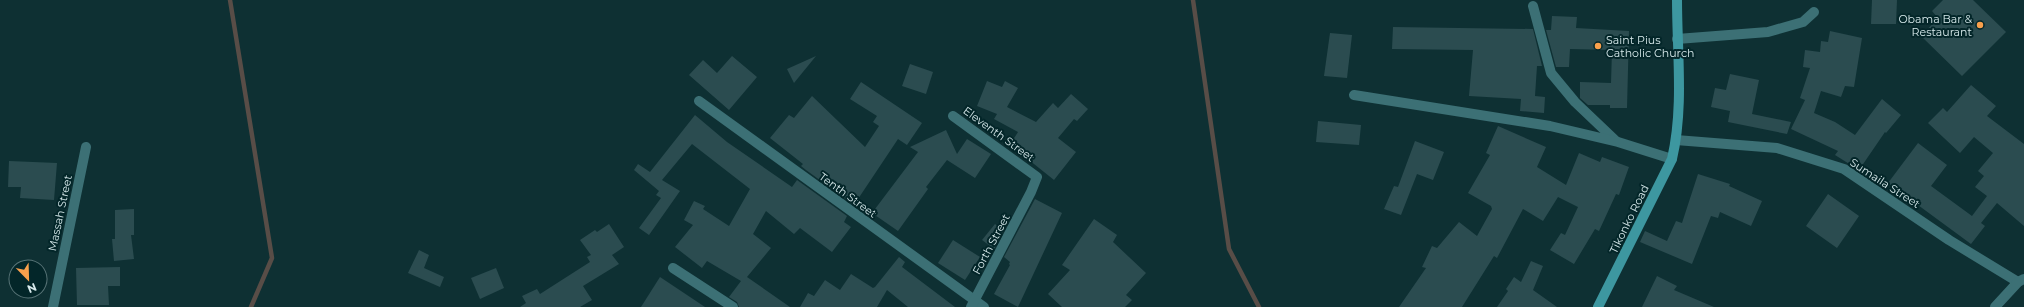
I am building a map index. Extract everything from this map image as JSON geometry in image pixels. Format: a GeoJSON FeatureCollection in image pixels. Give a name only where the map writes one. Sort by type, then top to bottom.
{"type":"FeatureCollection","features":[{"type":"Feature","properties":{"kind":"street","name":"Tikonko Road"},"geometry":{"type":"LineString","coordinates":[[1598,307],[1672,159],[1676,140],[1679,74],[1677,0]]}},
{"type":"Feature","properties":{"kind":"street"},"geometry":{"type":"LineString","coordinates":[[1533,6],[1551,73],[1575,102],[1618,142]]}},
{"type":"Feature","properties":{"kind":"street"},"geometry":{"type":"LineString","coordinates":[[1677,38],[1768,32],[1803,22],[1814,12]]}},
{"type":"Feature","properties":{"kind":"street"},"geometry":{"type":"LineString","coordinates":[[1354,94],[1550,126],[1618,142],[1672,159]]}},
{"type":"Feature","properties":{"kind":"street","name":"Tenth Street"},"geometry":{"type":"LineString","coordinates":[[699,101],[972,304],[984,307]]}},
{"type":"Feature","properties":{"kind":"street","name":"Eleventh Street"},"geometry":{"type":"LineString","coordinates":[[953,116],[1037,177],[1032,192]]}},
{"type":"Feature","properties":{"kind":"street","name":"Sumaila Street"},"geometry":{"type":"LineString","coordinates":[[1676,140],[1777,148],[1844,169],[1949,240],[2021,281]]}},
{"type":"Feature","properties":{"kind":"street","name":"Massah Street"},"geometry":{"type":"LineString","coordinates":[[53,307],[86,147]]}},
{"type":"Feature","properties":{"kind":"street","name":"Forth Street"},"geometry":{"type":"LineString","coordinates":[[972,304],[1032,192]]}},
{"type":"Feature","properties":{"kind":"street"},"geometry":{"type":"LineString","coordinates":[[673,268],[733,307]]}},
{"type":"Feature","properties":{"kind":"street"},"geometry":{"type":"LineString","coordinates":[[1995,307],[2021,281]]}},
{"type":"Feature","properties":{"kind":"building"},"geometry":{"type":"Polygon","coordinates":[[[1872,0],[1897,0],[1896,24],[1871,24],[1872,0]]]}},
{"type":"Feature","properties":{"kind":"building"},"geometry":{"type":"Polygon","coordinates":[[[1943,0],[1973,0],[2006,32],[1962,76],[1921,36],[1938,18],[1932,11],[1943,0]]]}},
{"type":"Feature","properties":{"kind":"building"},"geometry":{"type":"Polygon","coordinates":[[[1552,16],[1577,17],[1576,28],[1629,31],[1627,108],[1610,108],[1610,105],[1588,105],[1580,98],[1580,82],[1611,83],[1612,50],[1570,49],[1569,67],[1556,67],[1546,30],[1551,30],[1552,16]]]}},
{"type":"Feature","properties":{"kind":"building"},"geometry":{"type":"Polygon","coordinates":[[[1393,27],[1533,29],[1542,66],[1537,66],[1535,96],[1545,97],[1544,113],[1520,111],[1521,99],[1469,96],[1473,50],[1392,49],[1393,27]]]}},
{"type":"Feature","properties":{"kind":"building"},"geometry":{"type":"Polygon","coordinates":[[[1830,31],[1862,38],[1854,87],[1845,86],[1841,97],[1821,91],[1814,113],[1835,122],[1855,135],[1882,99],[1901,115],[1886,133],[1885,132],[1859,170],[1835,155],[1838,151],[1791,129],[1805,100],[1800,98],[1810,68],[1803,67],[1805,50],[1820,52],[1821,41],[1828,42],[1830,31]]]}},
{"type":"Feature","properties":{"kind":"building"},"geometry":{"type":"Polygon","coordinates":[[[1330,33],[1352,35],[1347,78],[1324,76],[1330,33]]]}},
{"type":"Feature","properties":{"kind":"building"},"geometry":{"type":"Polygon","coordinates":[[[732,56],[757,77],[729,110],[689,75],[703,60],[717,73],[732,56]]]}},
{"type":"Feature","properties":{"kind":"building"},"geometry":{"type":"Polygon","coordinates":[[[816,56],[794,83],[787,69],[816,56]]]}},
{"type":"Feature","properties":{"kind":"building"},"geometry":{"type":"Polygon","coordinates":[[[910,64],[933,72],[926,94],[902,86],[910,64]]]}},
{"type":"Feature","properties":{"kind":"building"},"geometry":{"type":"Polygon","coordinates":[[[1730,74],[1759,80],[1752,114],[1791,122],[1787,134],[1728,122],[1730,111],[1711,107],[1715,88],[1726,90],[1730,74]]]}},
{"type":"Feature","properties":{"kind":"building"},"geometry":{"type":"Polygon","coordinates":[[[987,81],[1002,87],[1005,81],[1018,88],[1007,107],[1036,122],[1053,103],[1058,108],[1071,94],[1088,109],[1077,121],[1074,119],[1058,138],[1076,152],[1054,180],[1029,160],[1032,156],[1011,143],[1018,132],[994,119],[997,114],[977,106],[987,81]]]}},
{"type":"Feature","properties":{"kind":"building"},"geometry":{"type":"Polygon","coordinates":[[[861,82],[922,123],[907,145],[898,139],[854,205],[806,170],[801,166],[803,164],[770,138],[789,115],[794,118],[812,96],[865,147],[879,126],[873,122],[877,116],[850,99],[861,82]]]}},
{"type":"Feature","properties":{"kind":"building"},"geometry":{"type":"Polygon","coordinates":[[[1971,85],[1996,106],[1987,116],[2024,144],[2024,226],[1997,203],[1981,223],[1985,226],[1971,244],[1888,183],[1918,143],[1947,165],[1931,186],[1972,216],[1987,196],[1975,187],[1984,176],[1978,171],[1993,153],[1974,137],[1960,153],[1928,123],[1943,108],[1947,112],[1971,85]]]}},
{"type":"Feature","properties":{"kind":"building"},"geometry":{"type":"Polygon","coordinates":[[[695,115],[727,142],[792,187],[797,180],[847,216],[844,222],[851,227],[832,252],[800,228],[794,234],[766,211],[753,234],[771,248],[747,277],[790,307],[739,307],[737,302],[729,297],[741,281],[707,261],[702,268],[675,247],[693,225],[684,220],[694,201],[705,206],[703,209],[729,226],[750,189],[692,144],[662,180],[680,191],[649,235],[639,228],[661,198],[656,195],[659,191],[634,170],[638,164],[650,172],[695,115]]]}},
{"type":"Feature","properties":{"kind":"building"},"geometry":{"type":"Polygon","coordinates":[[[1318,121],[1361,125],[1359,145],[1316,142],[1318,121]]]}},
{"type":"Feature","properties":{"kind":"building"},"geometry":{"type":"Polygon","coordinates":[[[1498,126],[1546,147],[1537,167],[1566,185],[1579,153],[1600,162],[1602,157],[1629,167],[1619,195],[1616,194],[1599,231],[1595,229],[1574,264],[1550,250],[1561,233],[1565,235],[1578,207],[1558,197],[1543,221],[1523,209],[1497,258],[1494,256],[1462,307],[1399,307],[1426,268],[1422,267],[1432,246],[1437,248],[1459,222],[1477,236],[1492,209],[1491,206],[1468,193],[1490,155],[1486,153],[1498,126]]]}},
{"type":"Feature","properties":{"kind":"building"},"geometry":{"type":"Polygon","coordinates":[[[946,130],[957,154],[967,139],[991,154],[975,178],[947,160],[926,187],[928,189],[898,231],[872,213],[918,152],[910,147],[946,130]]]}},
{"type":"Feature","properties":{"kind":"building"},"geometry":{"type":"Polygon","coordinates":[[[1415,141],[1444,152],[1433,180],[1417,174],[1401,215],[1384,209],[1394,186],[1398,187],[1415,141]]]}},
{"type":"Feature","properties":{"kind":"building"},"geometry":{"type":"Polygon","coordinates":[[[9,161],[57,163],[54,200],[20,198],[21,187],[8,187],[9,161]]]}},
{"type":"Feature","properties":{"kind":"building"},"geometry":{"type":"Polygon","coordinates":[[[1698,174],[1730,184],[1729,186],[1762,201],[1751,226],[1720,212],[1718,218],[1711,216],[1692,264],[1640,242],[1645,231],[1667,241],[1676,221],[1682,223],[1698,174]]]}},
{"type":"Feature","properties":{"kind":"building"},"geometry":{"type":"Polygon","coordinates":[[[1828,194],[1859,216],[1837,248],[1806,226],[1828,194]]]}},
{"type":"Feature","properties":{"kind":"building"},"geometry":{"type":"Polygon","coordinates":[[[1035,199],[1062,213],[1018,307],[994,294],[1010,265],[1010,262],[1004,257],[1035,199]]]}},
{"type":"Feature","properties":{"kind":"building"},"geometry":{"type":"Polygon","coordinates":[[[134,209],[134,235],[131,235],[134,259],[114,261],[112,239],[115,239],[115,210],[134,209]]]}},
{"type":"Feature","properties":{"kind":"building"},"geometry":{"type":"Polygon","coordinates":[[[1094,219],[1117,235],[1113,242],[1146,273],[1126,295],[1132,300],[1125,307],[1062,307],[1048,294],[1070,270],[1062,265],[1094,219]]]}},
{"type":"Feature","properties":{"kind":"building"},"geometry":{"type":"Polygon","coordinates":[[[609,224],[624,247],[612,255],[619,264],[583,286],[592,300],[580,307],[520,307],[526,303],[522,296],[537,289],[540,294],[590,262],[587,257],[591,255],[580,240],[595,230],[597,232],[609,224]]]}},
{"type":"Feature","properties":{"kind":"building"},"geometry":{"type":"Polygon","coordinates":[[[995,224],[1003,231],[994,249],[982,240],[995,224]]]}},
{"type":"Feature","properties":{"kind":"building"},"geometry":{"type":"Polygon","coordinates":[[[953,240],[980,257],[965,280],[938,263],[953,240]]]}},
{"type":"Feature","properties":{"kind":"building"},"geometry":{"type":"Polygon","coordinates":[[[419,250],[429,255],[424,268],[444,277],[440,287],[408,273],[419,250]]]}},
{"type":"Feature","properties":{"kind":"building"},"geometry":{"type":"Polygon","coordinates":[[[899,257],[905,262],[902,267],[955,307],[908,307],[887,290],[877,307],[800,307],[808,293],[814,296],[825,280],[840,290],[851,274],[873,288],[875,287],[899,257]]]}},
{"type":"Feature","properties":{"kind":"building"},"geometry":{"type":"Polygon","coordinates":[[[1531,261],[1543,266],[1533,290],[1557,307],[1497,307],[1508,291],[1506,289],[1514,277],[1521,282],[1531,261]]]}},
{"type":"Feature","properties":{"kind":"building"},"geometry":{"type":"Polygon","coordinates":[[[120,267],[120,286],[108,286],[109,305],[77,305],[76,268],[120,267]]]}},
{"type":"Feature","properties":{"kind":"building"},"geometry":{"type":"Polygon","coordinates":[[[496,268],[504,288],[480,299],[471,278],[496,268]]]}},
{"type":"Feature","properties":{"kind":"building"},"geometry":{"type":"Polygon","coordinates":[[[1657,276],[1677,286],[1674,290],[1714,307],[1642,307],[1657,276]]]}},
{"type":"Feature","properties":{"kind":"building"},"geometry":{"type":"Polygon","coordinates":[[[660,277],[705,307],[641,307],[660,277]]]}},
{"type":"Feature","properties":{"kind":"waterway"},"geometry":{"type":"LineString","coordinates":[[230,0],[272,258],[251,307]]}},
{"type":"Feature","properties":{"kind":"waterway"},"geometry":{"type":"LineString","coordinates":[[1193,0],[1229,249],[1259,307]]}},
{"type":"Feature","properties":{"kind":"place","name":"Obama Bar & Restaurant"},"geometry":{"type":"Point","coordinates":[1980,25]}},
{"type":"Feature","properties":{"kind":"place","name":"Saint Pius Catholic Church"},"geometry":{"type":"Point","coordinates":[1598,46]}}]}
